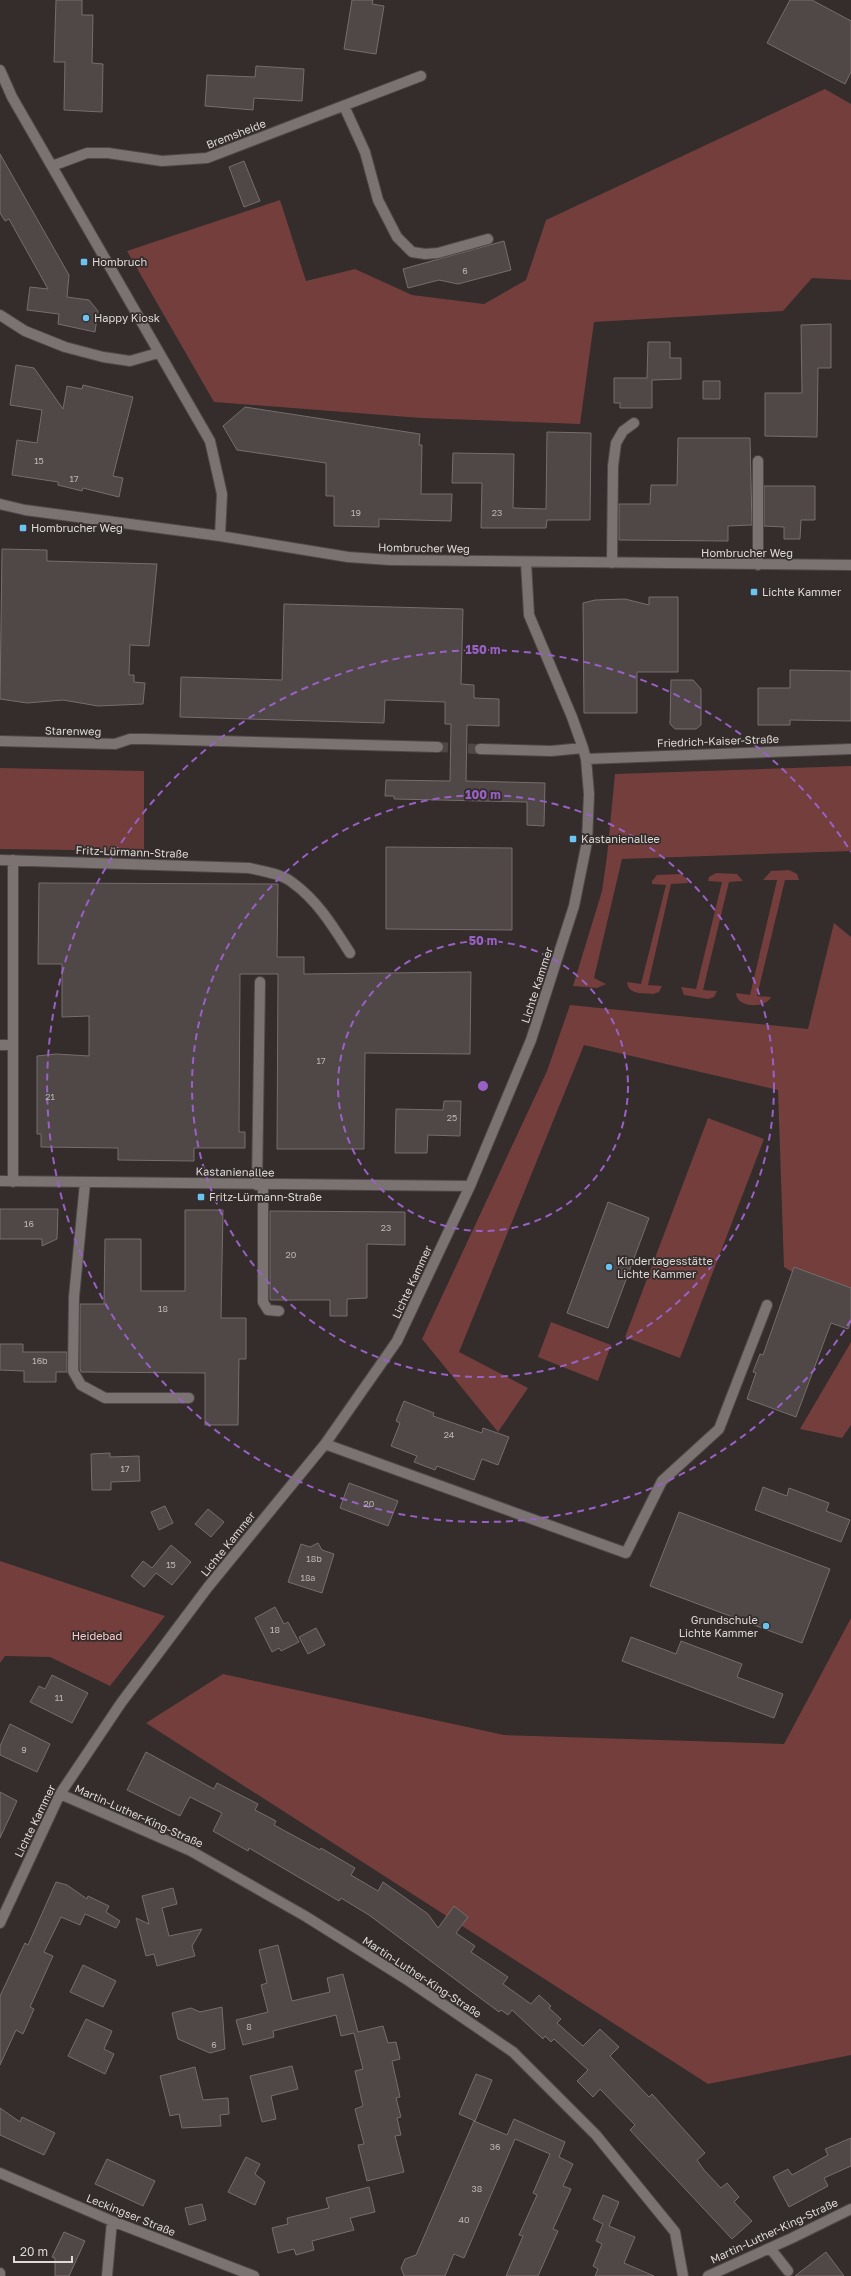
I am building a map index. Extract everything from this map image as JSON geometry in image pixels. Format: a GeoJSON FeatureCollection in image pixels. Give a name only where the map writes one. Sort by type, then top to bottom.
{"type":"FeatureCollection","features":[{"type":"Feature","properties":{"kind":"street"},"geometry":{"type":"LineString","coordinates":[[0,70],[12,97],[210,441],[222,494],[220,536]]}},
{"type":"Feature","properties":{"kind":"street","name":"Bremsheide"},"geometry":{"type":"LineString","coordinates":[[52,166],[87,153],[108,153],[162,161],[207,158],[421,76]]}},
{"type":"Feature","properties":{"kind":"street"},"geometry":{"type":"LineString","coordinates":[[344,106],[365,152],[378,200],[397,237],[412,252],[425,254],[438,253],[488,239]]}},
{"type":"Feature","properties":{"kind":"street"},"geometry":{"type":"LineString","coordinates":[[0,315],[25,331],[51,342],[103,357],[130,361],[158,353]]}},
{"type":"Feature","properties":{"kind":"street"},"geometry":{"type":"LineString","coordinates":[[612,563],[612,488],[616,443],[623,430],[634,423]]}},
{"type":"Feature","properties":{"kind":"street"},"geometry":{"type":"LineString","coordinates":[[758,461],[758,565]]}},
{"type":"Feature","properties":{"kind":"street","name":"Hombrucher Weg"},"geometry":{"type":"LineString","coordinates":[[0,504],[25,510],[220,536],[348,557],[390,560],[851,565]]}},
{"type":"Feature","properties":{"kind":"street","name":"Lichte Kammer"},"geometry":{"type":"LineString","coordinates":[[0,1923],[60,1794],[121,1703],[208,1587],[325,1444],[397,1341],[470,1186],[531,1040],[574,906],[587,842],[589,794],[586,759],[583,748],[572,717],[529,616],[526,562]]}},
{"type":"Feature","properties":{"kind":"street","name":"Starenweg"},"geometry":{"type":"LineString","coordinates":[[0,741],[115,744],[130,740],[145,740],[438,747]]}},
{"type":"Feature","properties":{"kind":"street"},"geometry":{"type":"LineString","coordinates":[[480,749],[551,751],[583,748]]}},
{"type":"Feature","properties":{"kind":"street","name":"Friedrich-Kaiser-Straße"},"geometry":{"type":"LineString","coordinates":[[586,759],[851,749]]}},
{"type":"Feature","properties":{"kind":"street","name":"Fritz-Lürmann-Straße"},"geometry":{"type":"LineString","coordinates":[[0,860],[249,868],[267,872],[293,882],[324,913],[350,953]]}},
{"type":"Feature","properties":{"kind":"street"},"geometry":{"type":"LineString","coordinates":[[13,860],[13,1182]]}},
{"type":"Feature","properties":{"kind":"street"},"geometry":{"type":"LineString","coordinates":[[260,982],[260,1185],[263,1302],[268,1310],[279,1311]]}},
{"type":"Feature","properties":{"kind":"street"},"geometry":{"type":"LineString","coordinates":[[0,1044],[12,1045]]}},
{"type":"Feature","properties":{"kind":"street","name":"Kastanienallee"},"geometry":{"type":"LineString","coordinates":[[0,1182],[470,1186]]}},
{"type":"Feature","properties":{"kind":"street"},"geometry":{"type":"LineString","coordinates":[[85,1183],[74,1297],[72,1371],[81,1385],[105,1398],[189,1398]]}},
{"type":"Feature","properties":{"kind":"street"},"geometry":{"type":"LineString","coordinates":[[325,1444],[626,1553],[662,1480],[718,1429],[767,1305]]}},
{"type":"Feature","properties":{"kind":"street","name":"Martin-Luther-King-Straße"},"geometry":{"type":"LineString","coordinates":[[60,1794],[191,1852],[299,1913],[409,1981],[512,2052],[596,2135],[675,2232],[683,2276]]}},
{"type":"Feature","properties":{"kind":"street","name":"Leckingser Straße"},"geometry":{"type":"LineString","coordinates":[[0,2173],[112,2221],[254,2276]]}},
{"type":"Feature","properties":{"kind":"street","name":"Martin-Luther-King-Straße"},"geometry":{"type":"LineString","coordinates":[[708,2276],[770,2248],[851,2208]]}},
{"type":"Feature","properties":{"kind":"street"},"geometry":{"type":"LineString","coordinates":[[107,2276],[112,2221]]}},
{"type":"Feature","properties":{"kind":"street"},"geometry":{"type":"LineString","coordinates":[[770,2248],[788,2271]]}},
{"type":"Feature","properties":{"kind":"green space"},"geometry":{"type":"Polygon","coordinates":[[[825,89],[851,104],[851,280],[812,278],[783,311],[594,322],[580,424],[421,418],[214,402],[127,251],[280,200],[306,281],[355,269],[412,295],[484,304],[526,280],[546,220],[825,89]]]}},
{"type":"Feature","properties":{"kind":"green space"},"geometry":{"type":"Polygon","coordinates":[[[851,766],[851,851],[622,859],[594,978],[606,984],[597,988],[573,986],[602,891],[615,774],[851,766]]]}},
{"type":"Feature","properties":{"kind":"green space"},"geometry":{"type":"Polygon","coordinates":[[[0,768],[144,771],[144,851],[0,849],[0,768]]]}},
{"type":"Feature","properties":{"kind":"green space"},"geometry":{"type":"Polygon","coordinates":[[[789,870],[797,874],[799,880],[785,880],[757,996],[771,997],[763,1004],[746,1004],[737,998],[736,993],[750,995],[777,880],[763,880],[771,871],[789,870]]]}},
{"type":"Feature","properties":{"kind":"green space"},"geometry":{"type":"Polygon","coordinates":[[[716,873],[737,874],[743,881],[729,882],[703,990],[717,991],[714,997],[708,999],[684,995],[681,987],[696,989],[722,882],[708,881],[709,877],[716,873]]]}},
{"type":"Feature","properties":{"kind":"green space"},"geometry":{"type":"Polygon","coordinates":[[[681,874],[686,878],[688,883],[671,884],[648,985],[662,986],[659,992],[653,994],[633,991],[628,986],[627,982],[641,984],[666,885],[652,884],[652,881],[657,875],[681,874]]]}},
{"type":"Feature","properties":{"kind":"green space"},"geometry":{"type":"Polygon","coordinates":[[[834,923],[851,937],[851,1308],[784,1267],[778,1090],[584,1045],[459,1352],[528,1388],[498,1432],[422,1339],[547,1071],[570,1005],[808,1029],[834,923]]]}},
{"type":"Feature","properties":{"kind":"green space"},"geometry":{"type":"Polygon","coordinates":[[[708,1118],[764,1139],[680,1358],[625,1337],[708,1118]]]}},
{"type":"Feature","properties":{"kind":"green space"},"geometry":{"type":"Polygon","coordinates":[[[551,1322],[611,1345],[598,1381],[538,1357],[551,1322]]]}},
{"type":"Feature","properties":{"kind":"green space"},"geometry":{"type":"Polygon","coordinates":[[[851,1342],[851,1425],[842,1438],[800,1429],[851,1342]]]}},
{"type":"Feature","properties":{"kind":"green space","name":"Heidebad"},"geometry":{"type":"Polygon","coordinates":[[[0,1561],[165,1616],[110,1686],[50,1657],[5,1656],[0,1663],[0,1561]]]}},
{"type":"Feature","properties":{"kind":"green space"},"geometry":{"type":"Polygon","coordinates":[[[851,1618],[851,2055],[708,2084],[146,1723],[223,1674],[504,1735],[784,1744],[851,1618]]]}},
{"type":"Feature","properties":{"kind":"building"},"geometry":{"type":"Polygon","coordinates":[[[56,0],[82,0],[82,15],[93,15],[92,63],[103,64],[102,112],[64,110],[65,62],[54,62],[56,0]]]}},
{"type":"Feature","properties":{"kind":"building"},"geometry":{"type":"Polygon","coordinates":[[[352,0],[373,0],[372,4],[384,6],[376,54],[344,49],[352,0]]]}},
{"type":"Feature","properties":{"kind":"building"},"geometry":{"type":"Polygon","coordinates":[[[790,0],[812,0],[851,21],[851,72],[845,84],[767,43],[790,0]]]}},
{"type":"Feature","properties":{"kind":"building"},"geometry":{"type":"Polygon","coordinates":[[[256,66],[304,69],[302,101],[254,98],[253,110],[205,106],[207,75],[255,77],[256,66]]]}},
{"type":"Feature","properties":{"kind":"building"},"geometry":{"type":"Polygon","coordinates":[[[0,154],[69,275],[67,297],[89,300],[98,311],[95,332],[58,324],[59,314],[27,310],[30,287],[48,289],[9,219],[5,221],[0,213],[0,154]]]}},
{"type":"Feature","properties":{"kind":"building"},"geometry":{"type":"Polygon","coordinates":[[[244,161],[260,201],[244,207],[229,167],[244,161]]]}},
{"type":"Feature","properties":{"kind":"building"},"geometry":{"type":"Polygon","coordinates":[[[504,241],[511,270],[458,284],[439,280],[408,288],[403,269],[504,241]]]}},
{"type":"Feature","properties":{"kind":"building"},"geometry":{"type":"Polygon","coordinates":[[[831,324],[831,368],[818,368],[817,437],[765,436],[765,393],[802,393],[801,325],[831,324]]]}},
{"type":"Feature","properties":{"kind":"building"},"geometry":{"type":"Polygon","coordinates":[[[648,342],[670,342],[670,358],[681,358],[681,379],[652,380],[652,408],[620,408],[620,403],[614,403],[614,378],[647,378],[648,342]]]}},
{"type":"Feature","properties":{"kind":"building"},"geometry":{"type":"Polygon","coordinates":[[[16,365],[34,368],[63,409],[67,386],[82,389],[83,385],[133,397],[113,476],[123,478],[119,497],[83,488],[82,491],[58,485],[58,482],[12,475],[17,440],[37,443],[42,410],[10,405],[16,365]]]}},
{"type":"Feature","properties":{"kind":"building"},"geometry":{"type":"Polygon","coordinates":[[[703,381],[720,381],[720,399],[703,399],[703,381]]]}},
{"type":"Feature","properties":{"kind":"building"},"geometry":{"type":"Polygon","coordinates":[[[245,407],[420,434],[419,445],[422,445],[421,494],[452,494],[451,521],[379,519],[379,527],[334,526],[334,496],[326,496],[326,463],[237,450],[223,426],[245,407]]]}},
{"type":"Feature","properties":{"kind":"building"},"geometry":{"type":"Polygon","coordinates":[[[547,432],[591,433],[590,520],[547,520],[546,528],[481,528],[482,483],[452,483],[453,453],[514,454],[513,508],[546,509],[547,432]]]}},
{"type":"Feature","properties":{"kind":"building"},"geometry":{"type":"Polygon","coordinates":[[[678,438],[750,438],[752,525],[728,526],[728,541],[619,540],[619,504],[650,504],[651,485],[677,485],[678,438]]]}},
{"type":"Feature","properties":{"kind":"building"},"geometry":{"type":"Polygon","coordinates":[[[764,486],[815,486],[815,520],[801,520],[800,539],[784,539],[784,527],[764,526],[764,486]]]}},
{"type":"Feature","properties":{"kind":"building"},"geometry":{"type":"Polygon","coordinates":[[[2,549],[47,550],[47,561],[157,564],[149,646],[130,645],[129,675],[134,675],[134,682],[145,683],[143,704],[98,706],[63,700],[27,703],[0,699],[2,549]]]}},
{"type":"Feature","properties":{"kind":"building"},"geometry":{"type":"Polygon","coordinates":[[[649,597],[678,597],[678,672],[637,672],[637,713],[584,713],[583,603],[595,600],[625,599],[649,605],[649,597]]]}},
{"type":"Feature","properties":{"kind":"building"},"geometry":{"type":"Polygon","coordinates":[[[284,604],[463,609],[461,684],[474,685],[474,698],[499,699],[499,726],[467,725],[466,781],[545,783],[544,826],[527,825],[527,802],[394,799],[394,796],[385,796],[386,780],[450,781],[451,724],[445,724],[445,702],[385,700],[384,723],[180,717],[181,677],[282,680],[284,604]]]}},
{"type":"Feature","properties":{"kind":"building"},"geometry":{"type":"Polygon","coordinates":[[[790,670],[851,671],[851,721],[790,720],[790,725],[758,725],[758,688],[790,688],[790,670]]]}},
{"type":"Feature","properties":{"kind":"building"},"geometry":{"type":"Polygon","coordinates":[[[671,680],[693,680],[701,689],[701,725],[696,729],[675,729],[670,724],[671,680]]]}},
{"type":"Feature","properties":{"kind":"building"},"geometry":{"type":"Polygon","coordinates":[[[386,847],[512,848],[512,930],[386,929],[386,847]]]}},
{"type":"Feature","properties":{"kind":"building"},"geometry":{"type":"Polygon","coordinates":[[[39,883],[278,884],[277,957],[304,957],[304,974],[471,972],[470,1054],[365,1053],[364,1149],[277,1149],[278,974],[240,974],[239,1132],[245,1132],[245,1148],[194,1148],[194,1161],[118,1160],[118,1148],[41,1147],[41,1134],[37,1134],[37,1056],[56,1054],[89,1056],[89,1016],[62,1017],[62,964],[38,964],[39,883]]]}},
{"type":"Feature","properties":{"kind":"building"},"geometry":{"type":"Polygon","coordinates":[[[444,1101],[461,1101],[460,1136],[428,1135],[427,1153],[395,1153],[396,1109],[443,1110],[444,1101]]]}},
{"type":"Feature","properties":{"kind":"building"},"geometry":{"type":"Polygon","coordinates":[[[608,1202],[649,1218],[608,1328],[567,1313],[608,1202]]]}},
{"type":"Feature","properties":{"kind":"building"},"geometry":{"type":"Polygon","coordinates":[[[0,1209],[58,1209],[57,1239],[42,1246],[42,1239],[0,1239],[0,1209]]]}},
{"type":"Feature","properties":{"kind":"building"},"geometry":{"type":"Polygon","coordinates":[[[185,1210],[223,1210],[221,1318],[246,1318],[246,1359],[239,1359],[238,1425],[205,1425],[205,1373],[81,1372],[80,1369],[80,1304],[104,1304],[105,1239],[141,1239],[141,1291],[185,1291],[185,1210]]]}},
{"type":"Feature","properties":{"kind":"building"},"geometry":{"type":"Polygon","coordinates":[[[270,1211],[405,1212],[405,1245],[367,1244],[367,1298],[347,1299],[347,1316],[330,1316],[330,1300],[270,1300],[270,1211]]]}},
{"type":"Feature","properties":{"kind":"building"},"geometry":{"type":"Polygon","coordinates":[[[794,1267],[851,1288],[851,1321],[848,1329],[831,1323],[796,1417],[747,1399],[756,1373],[753,1372],[760,1354],[763,1355],[794,1267]]]}},
{"type":"Feature","properties":{"kind":"building"},"geometry":{"type":"Polygon","coordinates":[[[0,1344],[23,1344],[23,1352],[67,1352],[67,1372],[56,1372],[56,1382],[24,1382],[24,1371],[0,1370],[0,1344]]]}},
{"type":"Feature","properties":{"kind":"building"},"geometry":{"type":"Polygon","coordinates":[[[404,1401],[434,1413],[433,1416],[482,1433],[483,1428],[509,1437],[498,1465],[482,1459],[474,1480],[437,1466],[435,1470],[414,1462],[417,1456],[391,1446],[400,1423],[396,1421],[404,1401]]]}},
{"type":"Feature","properties":{"kind":"building"},"geometry":{"type":"Polygon","coordinates":[[[110,1453],[110,1457],[139,1456],[140,1481],[111,1482],[111,1490],[92,1490],[91,1454],[110,1453]]]}},
{"type":"Feature","properties":{"kind":"building"},"geometry":{"type":"Polygon","coordinates":[[[349,1483],[398,1501],[388,1526],[340,1508],[349,1483]]]}},
{"type":"Feature","properties":{"kind":"building"},"geometry":{"type":"Polygon","coordinates":[[[763,1487],[787,1496],[789,1488],[829,1503],[826,1511],[850,1520],[841,1542],[755,1510],[763,1487]]]}},
{"type":"Feature","properties":{"kind":"building"},"geometry":{"type":"Polygon","coordinates":[[[165,1506],[173,1523],[159,1530],[151,1512],[165,1506]]]}},
{"type":"Feature","properties":{"kind":"building"},"geometry":{"type":"Polygon","coordinates":[[[208,1509],[224,1522],[211,1537],[195,1524],[208,1509]]]}},
{"type":"Feature","properties":{"kind":"building"},"geometry":{"type":"Polygon","coordinates":[[[679,1512],[830,1569],[802,1643],[650,1586],[679,1512]]]}},
{"type":"Feature","properties":{"kind":"building"},"geometry":{"type":"Polygon","coordinates":[[[318,1543],[322,1550],[334,1554],[322,1593],[288,1582],[301,1544],[310,1547],[318,1543]]]}},
{"type":"Feature","properties":{"kind":"building"},"geometry":{"type":"Polygon","coordinates":[[[171,1545],[191,1562],[172,1585],[156,1573],[144,1587],[131,1576],[143,1561],[152,1568],[171,1545]]]}},
{"type":"Feature","properties":{"kind":"building"},"geometry":{"type":"Polygon","coordinates":[[[275,1607],[284,1624],[288,1622],[299,1642],[281,1651],[279,1648],[272,1652],[255,1618],[275,1607]]]}},
{"type":"Feature","properties":{"kind":"building"},"geometry":{"type":"Polygon","coordinates":[[[316,1628],[325,1645],[308,1654],[299,1637],[316,1628]]]}},
{"type":"Feature","properties":{"kind":"building"},"geometry":{"type":"Polygon","coordinates":[[[631,1637],[676,1654],[681,1641],[742,1664],[737,1677],[783,1694],[774,1718],[622,1661],[631,1637]]]}},
{"type":"Feature","properties":{"kind":"building"},"geometry":{"type":"Polygon","coordinates":[[[52,1675],[88,1693],[72,1723],[30,1702],[39,1686],[45,1689],[52,1675]]]}},
{"type":"Feature","properties":{"kind":"building"},"geometry":{"type":"Polygon","coordinates":[[[10,1724],[50,1744],[37,1772],[0,1755],[0,1746],[10,1724]]]}},
{"type":"Feature","properties":{"kind":"building"},"geometry":{"type":"Polygon","coordinates":[[[146,1752],[214,1789],[217,1783],[258,1804],[255,1810],[276,1821],[274,1825],[320,1850],[321,1848],[355,1868],[351,1875],[378,1891],[383,1882],[428,1914],[438,1928],[454,1906],[468,1917],[456,1933],[475,1946],[471,1952],[508,1977],[503,1984],[531,2004],[539,1995],[551,2006],[549,2008],[561,2019],[557,2023],[583,2046],[600,2029],[619,2047],[610,2056],[649,2097],[652,2094],[705,2153],[697,2160],[721,2188],[727,2183],[739,2197],[734,2202],[752,2221],[732,2239],[630,2130],[635,2125],[600,2089],[593,2097],[577,2081],[588,2070],[554,2039],[551,2042],[545,2036],[543,2039],[512,2010],[508,2015],[501,2010],[499,2012],[369,1915],[341,1898],[339,1901],[249,1848],[248,1851],[213,1831],[222,1813],[190,1797],[180,1816],[127,1790],[146,1752]]]}},
{"type":"Feature","properties":{"kind":"building"},"geometry":{"type":"Polygon","coordinates":[[[0,1792],[17,1801],[0,1838],[0,1792]]]}},
{"type":"Feature","properties":{"kind":"building"},"geometry":{"type":"Polygon","coordinates":[[[56,1882],[67,1885],[87,1899],[88,1896],[109,1906],[106,1912],[120,1921],[116,1928],[85,1914],[80,1925],[61,1917],[44,1952],[53,1956],[30,2007],[34,2009],[23,2034],[16,2030],[0,2065],[0,1996],[25,1943],[28,1945],[56,1882]]]}},
{"type":"Feature","properties":{"kind":"building"},"geometry":{"type":"Polygon","coordinates":[[[173,1888],[177,1904],[162,1908],[169,1936],[202,1929],[192,1946],[195,1956],[157,1966],[154,1954],[146,1956],[136,1918],[149,1924],[142,1896],[173,1888]]]}},
{"type":"Feature","properties":{"kind":"building"},"geometry":{"type":"Polygon","coordinates":[[[278,1945],[292,2001],[330,1992],[327,1978],[343,1974],[358,2032],[383,2026],[388,2043],[396,2042],[400,2059],[392,2061],[400,2097],[396,2098],[401,2117],[397,2118],[401,2135],[395,2136],[404,2172],[367,2181],[358,2145],[364,2144],[355,2109],[363,2106],[355,2071],[363,2069],[354,2033],[341,2036],[336,2015],[273,2031],[274,2037],[243,2045],[236,2020],[268,2012],[261,1985],[267,1983],[259,1950],[278,1945]]]}},
{"type":"Feature","properties":{"kind":"building"},"geometry":{"type":"Polygon","coordinates":[[[83,1965],[116,1981],[103,2007],[70,1992],[83,1965]]]}},
{"type":"Feature","properties":{"kind":"building"},"geometry":{"type":"Polygon","coordinates":[[[222,2007],[225,2049],[210,2053],[178,2039],[172,2013],[191,2008],[200,2012],[222,2007]]]}},
{"type":"Feature","properties":{"kind":"building"},"geometry":{"type":"Polygon","coordinates":[[[86,2019],[112,2031],[104,2049],[114,2054],[105,2074],[68,2056],[86,2019]]]}},
{"type":"Feature","properties":{"kind":"building"},"geometry":{"type":"Polygon","coordinates":[[[292,2066],[298,2089],[271,2096],[276,2119],[262,2122],[250,2076],[292,2066]]]}},
{"type":"Feature","properties":{"kind":"building"},"geometry":{"type":"Polygon","coordinates":[[[195,2067],[203,2100],[228,2098],[229,2114],[220,2115],[221,2126],[182,2128],[179,2114],[170,2116],[160,2076],[195,2067]]]}},
{"type":"Feature","properties":{"kind":"building"},"geometry":{"type":"Polygon","coordinates":[[[476,2074],[492,2080],[475,2121],[459,2114],[476,2074]]]}},
{"type":"Feature","properties":{"kind":"building"},"geometry":{"type":"Polygon","coordinates":[[[0,2108],[20,2122],[22,2117],[55,2133],[44,2155],[0,2135],[0,2108]]]}},
{"type":"Feature","properties":{"kind":"building"},"geometry":{"type":"Polygon","coordinates":[[[514,2119],[565,2142],[559,2157],[573,2164],[563,2186],[571,2189],[553,2229],[558,2231],[538,2276],[506,2276],[523,2236],[519,2235],[537,2195],[533,2193],[550,2154],[515,2139],[464,2258],[454,2254],[445,2276],[404,2276],[401,2268],[405,2259],[416,2255],[474,2121],[507,2135],[514,2119]]]}},
{"type":"Feature","properties":{"kind":"building"},"geometry":{"type":"Polygon","coordinates":[[[851,2138],[851,2166],[824,2178],[828,2186],[789,2207],[773,2177],[788,2169],[792,2175],[828,2155],[825,2149],[851,2138]]]}},
{"type":"Feature","properties":{"kind":"building"},"geometry":{"type":"Polygon","coordinates":[[[246,2157],[260,2164],[255,2174],[265,2182],[255,2205],[228,2192],[246,2157]]]}},
{"type":"Feature","properties":{"kind":"building"},"geometry":{"type":"Polygon","coordinates":[[[107,2159],[155,2181],[143,2206],[95,2184],[107,2159]]]}},
{"type":"Feature","properties":{"kind":"building"},"geometry":{"type":"Polygon","coordinates":[[[369,2187],[375,2212],[350,2218],[354,2230],[312,2241],[314,2250],[296,2255],[294,2249],[278,2253],[272,2228],[288,2224],[287,2218],[329,2208],[326,2198],[369,2187]]]}},
{"type":"Feature","properties":{"kind":"building"},"geometry":{"type":"Polygon","coordinates":[[[603,2195],[619,2202],[609,2226],[635,2237],[624,2263],[654,2276],[595,2276],[598,2269],[593,2266],[602,2244],[596,2241],[603,2224],[593,2219],[603,2195]]]}},
{"type":"Feature","properties":{"kind":"building"},"geometry":{"type":"Polygon","coordinates":[[[202,2204],[206,2220],[189,2225],[185,2208],[202,2204]]]}},
{"type":"Feature","properties":{"kind":"building"},"geometry":{"type":"Polygon","coordinates":[[[64,2232],[85,2241],[69,2276],[55,2276],[55,2258],[52,2257],[64,2232]]]}},
{"type":"Feature","properties":{"kind":"building"},"geometry":{"type":"Polygon","coordinates":[[[826,2252],[844,2276],[795,2276],[826,2252]]]}},
{"type":"Feature","properties":{"kind":"tunnel"},"geometry":{"type":"LineString","coordinates":[[438,747],[480,749]]}},
{"type":"Feature","properties":{"kind":"place","name":"Hombruch"},"geometry":{"type":"Point","coordinates":[84,262]}},
{"type":"Feature","properties":{"kind":"place","name":"Happy Kiosk"},"geometry":{"type":"Point","coordinates":[86,318]}},
{"type":"Feature","properties":{"kind":"place","name":"Hombrucher Weg"},"geometry":{"type":"Point","coordinates":[23,528]}},
{"type":"Feature","properties":{"kind":"place","name":"Lichte Kammer"},"geometry":{"type":"Point","coordinates":[754,592]}},
{"type":"Feature","properties":{"kind":"place","name":"Kastanienallee"},"geometry":{"type":"Point","coordinates":[573,839]}},
{"type":"Feature","properties":{"kind":"place","name":"Fritz-Lürmann-Straße"},"geometry":{"type":"Point","coordinates":[201,1197]}},
{"type":"Feature","properties":{"kind":"place","name":"Kindertagesstätte Lichte Kammer"},"geometry":{"type":"Point","coordinates":[609,1267]}},
{"type":"Feature","properties":{"kind":"place","name":"Grundschule Lichte Kammer"},"geometry":{"type":"Point","coordinates":[766,1626]}}]}
